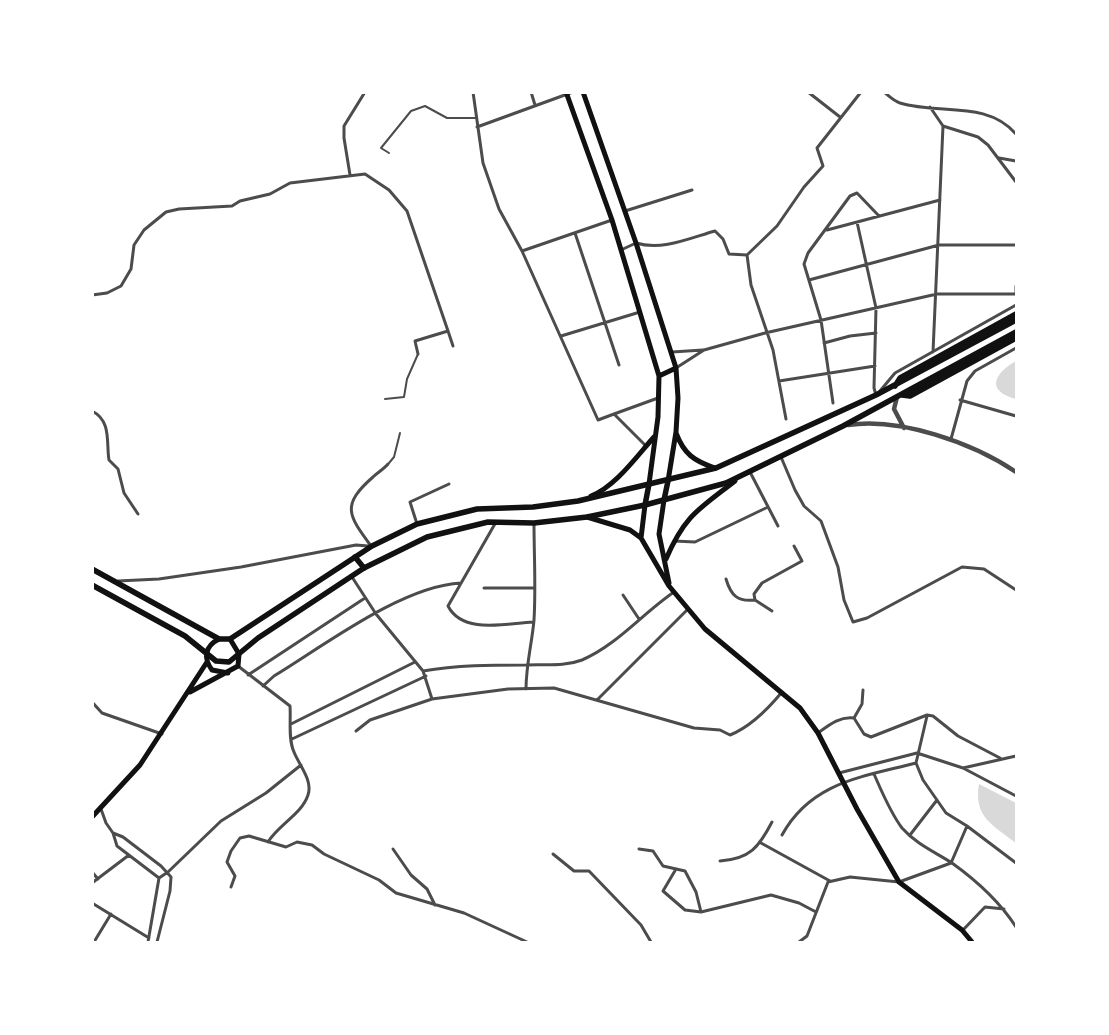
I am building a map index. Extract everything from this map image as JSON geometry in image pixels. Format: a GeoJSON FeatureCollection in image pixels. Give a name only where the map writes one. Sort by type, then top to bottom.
{"type":"FeatureCollection","features":[{"type":"Feature","properties":{"kind":"main road"},"geometry":{"type":"LineString","coordinates":[[583,92],[636,243],[676,368],[678,398],[676,432],[659,534],[666,559],[669,586]]}},
{"type":"Feature","properties":{"kind":"main road"},"geometry":{"type":"LineString","coordinates":[[568,93],[612,220],[659,376],[655,437],[641,538]]}},
{"type":"Feature","properties":{"kind":"main road"},"geometry":{"type":"LineString","coordinates":[[228,674],[212,670],[207,662],[206,652],[212,643],[220,639],[230,639],[355,556],[417,524],[477,509],[578,501],[716,468],[876,396],[1016,314]]}},
{"type":"Feature","properties":{"kind":"main road"},"geometry":{"type":"LineString","coordinates":[[901,380],[1016,320]]}},
{"type":"Feature","properties":{"kind":"main road"},"geometry":{"type":"LineString","coordinates":[[908,394],[1016,332]]}},
{"type":"Feature","properties":{"kind":"main road"},"geometry":{"type":"LineString","coordinates":[[92,585],[185,636],[216,661],[229,662],[258,638],[364,568],[427,537],[461,528],[496,522],[534,523],[587,517],[664,500],[739,477],[898,396],[908,394],[1016,338]]}},
{"type":"Feature","properties":{"kind":"main road"},"geometry":{"type":"LineString","coordinates":[[659,376],[676,368]]}},
{"type":"Feature","properties":{"kind":"main road"},"geometry":{"type":"LineString","coordinates":[[676,432],[682,447],[688,455],[698,462],[716,468]]}},
{"type":"Feature","properties":{"kind":"main road"},"geometry":{"type":"LineString","coordinates":[[578,501],[603,490],[655,437]]}},
{"type":"Feature","properties":{"kind":"main road"},"geometry":{"type":"LineString","coordinates":[[666,559],[674,541],[694,512],[739,477]]}},
{"type":"Feature","properties":{"kind":"main road"},"geometry":{"type":"LineString","coordinates":[[587,517],[630,530],[641,538],[669,586],[705,629],[800,708],[818,733],[842,782],[900,882],[962,930],[972,942]]}},
{"type":"Feature","properties":{"kind":"main road"},"geometry":{"type":"LineString","coordinates":[[355,556],[364,568]]}},
{"type":"Feature","properties":{"kind":"main road"},"geometry":{"type":"LineString","coordinates":[[92,569],[220,639]]}},
{"type":"Feature","properties":{"kind":"main road"},"geometry":{"type":"LineString","coordinates":[[189,692],[228,674],[238,666],[239,654],[230,639]]}},
{"type":"Feature","properties":{"kind":"main road"},"geometry":{"type":"LineString","coordinates":[[92,817],[140,765],[162,734],[207,662]]}},
{"type":"Feature","properties":{"kind":"street"},"geometry":{"type":"LineString","coordinates":[[350,175],[344,126],[365,92]]}},
{"type":"Feature","properties":{"kind":"street"},"geometry":{"type":"LineString","coordinates":[[473,92],[483,163],[499,209],[522,250],[598,420],[659,398]]}},
{"type":"Feature","properties":{"kind":"street"},"geometry":{"type":"LineString","coordinates":[[531,92],[535,106]]}},
{"type":"Feature","properties":{"kind":"street"},"geometry":{"type":"LineString","coordinates":[[808,92],[840,118]]}},
{"type":"Feature","properties":{"kind":"street"},"geometry":{"type":"LineString","coordinates":[[884,92],[899,103],[982,112],[1006,122],[1016,134]]}},
{"type":"Feature","properties":{"kind":"street"},"geometry":{"type":"LineString","coordinates":[[477,127],[568,93]]}},
{"type":"Feature","properties":{"kind":"street"},"geometry":{"type":"LineString","coordinates":[[621,250],[636,243],[647,246],[670,244],[715,231],[723,239],[729,254],[747,255],[777,226],[804,187],[823,166],[817,148],[858,93]]}},
{"type":"Feature","properties":{"kind":"street"},"geometry":{"type":"LineString","coordinates":[[930,107],[942,126],[939,245],[933,352]]}},
{"type":"Feature","properties":{"kind":"street"},"geometry":{"type":"LineString","coordinates":[[942,126],[978,137],[999,158],[1016,182]]}},
{"type":"Feature","properties":{"kind":"street"},"geometry":{"type":"LineString","coordinates":[[999,158],[1016,161]]}},
{"type":"Feature","properties":{"kind":"street"},"geometry":{"type":"LineString","coordinates":[[92,295],[106,293],[121,286],[131,269],[134,245],[144,230],[166,212],[179,209],[232,206],[240,201],[270,194],[290,184],[365,174],[389,190],[407,211],[453,346]]}},
{"type":"Feature","properties":{"kind":"street"},"geometry":{"type":"LineString","coordinates":[[625,211],[692,190]]}},
{"type":"Feature","properties":{"kind":"street"},"geometry":{"type":"LineString","coordinates":[[833,403],[821,320],[804,264],[808,253],[827,230],[850,196],[857,193],[879,216]]}},
{"type":"Feature","properties":{"kind":"street"},"geometry":{"type":"LineString","coordinates":[[827,230],[940,200]]}},
{"type":"Feature","properties":{"kind":"street"},"geometry":{"type":"LineString","coordinates":[[522,250],[612,220]]}},
{"type":"Feature","properties":{"kind":"street"},"geometry":{"type":"LineString","coordinates":[[857,222],[876,308],[874,388],[876,396]]}},
{"type":"Feature","properties":{"kind":"street"},"geometry":{"type":"LineString","coordinates":[[575,232],[619,365]]}},
{"type":"Feature","properties":{"kind":"street"},"geometry":{"type":"LineString","coordinates":[[809,280],[939,245],[1016,245]]}},
{"type":"Feature","properties":{"kind":"street"},"geometry":{"type":"LineString","coordinates":[[747,255],[751,285],[765,332],[773,350],[786,419]]}},
{"type":"Feature","properties":{"kind":"street"},"geometry":{"type":"LineString","coordinates":[[672,352],[704,350],[765,332],[937,294],[1016,294],[1016,286]]}},
{"type":"Feature","properties":{"kind":"street"},"geometry":{"type":"LineString","coordinates":[[876,396],[895,373],[1016,305]]}},
{"type":"Feature","properties":{"kind":"street"},"geometry":{"type":"LineString","coordinates":[[561,336],[641,312]]}},
{"type":"Feature","properties":{"kind":"street"},"geometry":{"type":"LineString","coordinates":[[418,354],[415,341],[448,331]]}},
{"type":"Feature","properties":{"kind":"street"},"geometry":{"type":"LineString","coordinates":[[824,343],[859,334],[876,333]]}},
{"type":"Feature","properties":{"kind":"street"},"geometry":{"type":"LineString","coordinates":[[951,438],[967,380],[975,371],[1016,348]]}},
{"type":"Feature","properties":{"kind":"street"},"geometry":{"type":"LineString","coordinates":[[676,368],[704,350]]}},
{"type":"Feature","properties":{"kind":"street"},"geometry":{"type":"LineString","coordinates":[[779,381],[875,366]]}},
{"type":"Feature","properties":{"kind":"street"},"geometry":{"type":"LineString","coordinates":[[898,396],[894,409],[904,428]]}},
{"type":"Feature","properties":{"kind":"street"},"geometry":{"type":"LineString","coordinates":[[960,400],[1016,416]]}},
{"type":"Feature","properties":{"kind":"street"},"geometry":{"type":"LineString","coordinates":[[92,411],[102,420],[108,434],[109,460],[118,469],[124,493],[138,514]]}},
{"type":"Feature","properties":{"kind":"street"},"geometry":{"type":"LineString","coordinates":[[614,414],[646,446]]}},
{"type":"Feature","properties":{"kind":"street"},"geometry":{"type":"LineString","coordinates":[[842,426],[868,422],[951,438],[1016,472]]}},
{"type":"Feature","properties":{"kind":"street"},"geometry":{"type":"LineString","coordinates":[[780,456],[804,506],[821,521],[838,567],[844,600],[854,622],[867,618],[962,567],[984,569],[1016,590]]}},
{"type":"Feature","properties":{"kind":"street"},"geometry":{"type":"LineString","coordinates":[[372,546],[353,521],[351,506],[358,492],[388,464]]}},
{"type":"Feature","properties":{"kind":"street"},"geometry":{"type":"LineString","coordinates":[[750,472],[778,526]]}},
{"type":"Feature","properties":{"kind":"street"},"geometry":{"type":"LineString","coordinates":[[417,524],[410,502],[449,484]]}},
{"type":"Feature","properties":{"kind":"street"},"geometry":{"type":"LineString","coordinates":[[674,541],[695,542],[768,507]]}},
{"type":"Feature","properties":{"kind":"street"},"geometry":{"type":"LineString","coordinates":[[496,522],[448,606],[450,611],[466,623],[534,622]]}},
{"type":"Feature","properties":{"kind":"street"},"geometry":{"type":"LineString","coordinates":[[526,689],[527,664],[530,658],[534,622],[534,523]]}},
{"type":"Feature","properties":{"kind":"street"},"geometry":{"type":"LineString","coordinates":[[116,581],[159,579],[356,545],[372,546]]}},
{"type":"Feature","properties":{"kind":"street"},"geometry":{"type":"LineString","coordinates":[[755,600],[754,594],[758,587],[802,561],[794,546]]}},
{"type":"Feature","properties":{"kind":"street"},"geometry":{"type":"LineString","coordinates":[[351,577],[376,614],[423,671],[432,699]]}},
{"type":"Feature","properties":{"kind":"street"},"geometry":{"type":"LineString","coordinates":[[726,579],[732,595],[740,600],[755,600],[772,611]]}},
{"type":"Feature","properties":{"kind":"street"},"geometry":{"type":"LineString","coordinates":[[263,686],[274,676],[376,614],[413,594],[449,583],[461,583]]}},
{"type":"Feature","properties":{"kind":"street"},"geometry":{"type":"LineString","coordinates":[[484,588],[534,588]]}},
{"type":"Feature","properties":{"kind":"street"},"geometry":{"type":"LineString","coordinates":[[423,671],[448,667],[527,664],[566,665],[581,660],[616,639],[674,592]]}},
{"type":"Feature","properties":{"kind":"street"},"geometry":{"type":"LineString","coordinates":[[623,595],[639,619]]}},
{"type":"Feature","properties":{"kind":"street"},"geometry":{"type":"LineString","coordinates":[[248,675],[365,598]]}},
{"type":"Feature","properties":{"kind":"street"},"geometry":{"type":"LineString","coordinates":[[598,700],[688,608]]}},
{"type":"Feature","properties":{"kind":"street"},"geometry":{"type":"LineString","coordinates":[[291,724],[415,662]]}},
{"type":"Feature","properties":{"kind":"street"},"geometry":{"type":"LineString","coordinates":[[238,666],[290,706],[293,751],[308,784],[309,794],[302,806],[279,827],[268,842]]}},
{"type":"Feature","properties":{"kind":"street"},"geometry":{"type":"LineString","coordinates":[[292,739],[426,676]]}},
{"type":"Feature","properties":{"kind":"street"},"geometry":{"type":"LineString","coordinates":[[356,731],[370,720],[432,699],[526,689],[554,688],[694,728],[720,730],[730,735],[742,729],[763,713],[782,692]]}},
{"type":"Feature","properties":{"kind":"street"},"geometry":{"type":"LineString","coordinates":[[854,718],[862,704],[863,690]]}},
{"type":"Feature","properties":{"kind":"street"},"geometry":{"type":"LineString","coordinates":[[92,702],[102,713],[162,734]]}},
{"type":"Feature","properties":{"kind":"street"},"geometry":{"type":"LineString","coordinates":[[854,718],[860,729],[870,736],[927,715],[933,716],[958,736],[1000,758]]}},
{"type":"Feature","properties":{"kind":"street"},"geometry":{"type":"LineString","coordinates":[[927,715],[916,763],[922,780],[946,814],[967,826],[1016,863]]}},
{"type":"Feature","properties":{"kind":"street"},"geometry":{"type":"LineString","coordinates":[[818,733],[838,719],[854,718]]}},
{"type":"Feature","properties":{"kind":"street"},"geometry":{"type":"LineString","coordinates":[[838,773],[917,753],[963,768],[1016,796]]}},
{"type":"Feature","properties":{"kind":"street"},"geometry":{"type":"LineString","coordinates":[[963,768],[1000,758],[1016,756]]}},
{"type":"Feature","properties":{"kind":"street"},"geometry":{"type":"LineString","coordinates":[[782,835],[791,818],[812,799],[842,782],[916,763]]}},
{"type":"Feature","properties":{"kind":"street"},"geometry":{"type":"LineString","coordinates":[[147,942],[159,878],[168,872],[221,821],[266,793],[301,765]]}},
{"type":"Feature","properties":{"kind":"street"},"geometry":{"type":"LineString","coordinates":[[874,774],[890,808],[903,828],[990,894],[1004,909],[1016,927]]}},
{"type":"Feature","properties":{"kind":"street"},"geometry":{"type":"LineString","coordinates":[[910,835],[937,800]]}},
{"type":"Feature","properties":{"kind":"street"},"geometry":{"type":"LineString","coordinates":[[101,809],[117,846],[159,878]]}},
{"type":"Feature","properties":{"kind":"street"},"geometry":{"type":"LineString","coordinates":[[720,860],[754,851],[772,822]]}},
{"type":"Feature","properties":{"kind":"street"},"geometry":{"type":"LineString","coordinates":[[760,843],[831,881],[850,877],[900,882],[951,863],[967,826]]}},
{"type":"Feature","properties":{"kind":"street"},"geometry":{"type":"LineString","coordinates":[[113,833],[123,837],[168,872],[171,877],[170,892],[157,942]]}},
{"type":"Feature","properties":{"kind":"street"},"geometry":{"type":"LineString","coordinates":[[231,887],[235,876],[227,862],[240,838],[249,836],[286,848],[297,842],[312,845],[324,854],[379,880],[396,892],[464,913],[527,942]]}},
{"type":"Feature","properties":{"kind":"street"},"geometry":{"type":"LineString","coordinates":[[393,849],[411,875],[427,889],[435,905]]}},
{"type":"Feature","properties":{"kind":"street"},"geometry":{"type":"LineString","coordinates":[[639,849],[653,851],[663,866],[685,871],[690,876],[701,912]]}},
{"type":"Feature","properties":{"kind":"street"},"geometry":{"type":"LineString","coordinates":[[553,854],[574,871],[588,871],[641,925],[652,942]]}},
{"type":"Feature","properties":{"kind":"street"},"geometry":{"type":"LineString","coordinates":[[92,883],[129,855]]}},
{"type":"Feature","properties":{"kind":"street"},"geometry":{"type":"LineString","coordinates":[[676,869],[663,891],[683,909],[701,912],[771,895],[799,902],[816,912]]}},
{"type":"Feature","properties":{"kind":"street"},"geometry":{"type":"LineString","coordinates":[[92,872],[98,879]]}},
{"type":"Feature","properties":{"kind":"street"},"geometry":{"type":"LineString","coordinates":[[799,942],[808,936],[824,891],[831,881]]}},
{"type":"Feature","properties":{"kind":"street"},"geometry":{"type":"LineString","coordinates":[[92,903],[149,937]]}},
{"type":"Feature","properties":{"kind":"street"},"geometry":{"type":"LineString","coordinates":[[962,930],[985,907],[1004,909]]}},
{"type":"Feature","properties":{"kind":"street"},"geometry":{"type":"LineString","coordinates":[[94,942],[111,914]]}},
{"type":"Feature","properties":{"kind":"lane"},"geometry":{"type":"LineString","coordinates":[[389,153],[381,148],[411,111],[425,106],[447,118],[476,118]]}},
{"type":"Feature","properties":{"kind":"lane"},"geometry":{"type":"LineString","coordinates":[[385,399],[404,397],[407,379],[418,354]]}},
{"type":"Feature","properties":{"kind":"lane"},"geometry":{"type":"LineString","coordinates":[[388,464],[394,457],[400,433]]}},
{"type":"Feature","properties":{"kind":"shaded area"},"geometry":{"type":"Polygon","coordinates":[[[1016,361],[1016,399],[1000,392],[996,382],[1002,371],[1016,361]]]}},
{"type":"Feature","properties":{"kind":"shaded area"},"geometry":{"type":"Polygon","coordinates":[[[979,784],[1016,803],[1016,843],[993,826],[982,813],[979,805],[979,784]]]}}]}
